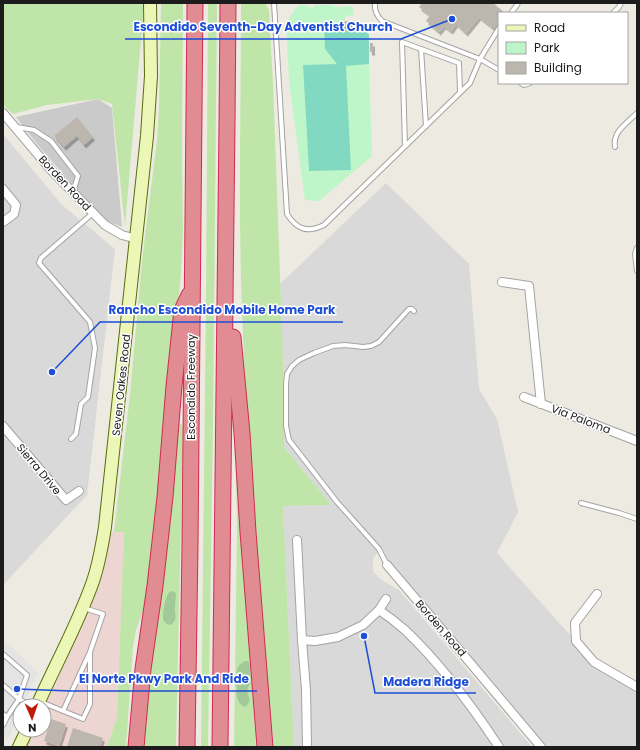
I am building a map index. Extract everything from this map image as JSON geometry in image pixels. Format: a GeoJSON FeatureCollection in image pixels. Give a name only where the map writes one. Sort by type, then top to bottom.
{"type":"FeatureCollection","features":[{"type":"Feature","properties":{"kind":"highway","name":"Escondido Freeway"},"geometry":{"type":"LineString","coordinates":[[187,747],[195,3]]}},
{"type":"Feature","properties":{"kind":"highway"},"geometry":{"type":"LineString","coordinates":[[220,747],[228,3]]}},
{"type":"Feature","properties":{"kind":"highway"},"geometry":{"type":"LineString","coordinates":[[226,272],[242,434],[265,747]]}},
{"type":"Feature","properties":{"kind":"highway"},"geometry":{"type":"LineString","coordinates":[[136,747],[143,669],[155,586],[165,498],[182,310],[192,286]]}},
{"type":"Feature","properties":{"kind":"street","name":"Seven Oakes Road"},"geometry":{"type":"LineString","coordinates":[[39,698],[83,608],[93,582],[106,527],[147,136],[151,76],[150,3]]}},
{"type":"Feature","properties":{"kind":"street","name":"Borden Road"},"geometry":{"type":"LineString","coordinates":[[3,113],[51,170],[105,226],[122,235],[137,239]]}},
{"type":"Feature","properties":{"kind":"street"},"geometry":{"type":"LineString","coordinates":[[3,189],[16,205],[14,214],[3,222]]}},
{"type":"Feature","properties":{"kind":"street"},"geometry":{"type":"LineString","coordinates":[[502,282],[529,286],[541,404]]}},
{"type":"Feature","properties":{"kind":"street","name":"Via Paloma"},"geometry":{"type":"LineString","coordinates":[[524,397],[637,441]]}},
{"type":"Feature","properties":{"kind":"street","name":"Sierra Drive"},"geometry":{"type":"LineString","coordinates":[[3,426],[66,500],[79,491]]}},
{"type":"Feature","properties":{"kind":"street"},"geometry":{"type":"LineString","coordinates":[[297,540],[306,690],[307,747]]}},
{"type":"Feature","properties":{"kind":"street","name":"Borden Road"},"geometry":{"type":"LineString","coordinates":[[387,565],[541,747]]}},
{"type":"Feature","properties":{"kind":"street"},"geometry":{"type":"LineString","coordinates":[[597,594],[575,623],[576,641],[594,662],[637,687]]}},
{"type":"Feature","properties":{"kind":"street"},"geometry":{"type":"LineString","coordinates":[[302,640],[315,641],[338,637],[363,625],[379,610],[386,599]]}},
{"type":"Feature","properties":{"kind":"street"},"geometry":{"type":"LineString","coordinates":[[379,610],[404,629],[430,655],[476,713],[499,747]]}},
{"type":"Feature","properties":{"kind":"lane"},"geometry":{"type":"LineString","coordinates":[[274,3],[287,214],[292,222],[298,227],[307,229],[317,229],[324,225],[470,83],[480,59],[498,30]]}},
{"type":"Feature","properties":{"kind":"lane"},"geometry":{"type":"LineString","coordinates":[[374,3],[374,8],[382,22],[480,59],[498,69]]}},
{"type":"Feature","properties":{"kind":"lane"},"geometry":{"type":"LineString","coordinates":[[512,12],[518,3]]}},
{"type":"Feature","properties":{"kind":"lane"},"geometry":{"type":"LineString","coordinates":[[614,12],[621,3]]}},
{"type":"Feature","properties":{"kind":"lane"},"geometry":{"type":"LineString","coordinates":[[405,146],[402,42],[459,63],[460,92]]}},
{"type":"Feature","properties":{"kind":"lane"},"geometry":{"type":"LineString","coordinates":[[421,49],[426,126]]}},
{"type":"Feature","properties":{"kind":"lane"},"geometry":{"type":"LineString","coordinates":[[615,147],[615,136],[618,131],[637,113]]}},
{"type":"Feature","properties":{"kind":"lane"},"geometry":{"type":"LineString","coordinates":[[14,127],[34,130],[51,141],[78,176],[72,192]]}},
{"type":"Feature","properties":{"kind":"lane"},"geometry":{"type":"LineString","coordinates":[[70,439],[76,434],[80,404],[88,398],[95,348],[94,342],[90,322],[39,263],[40,258],[93,213]]}},
{"type":"Feature","properties":{"kind":"lane"},"geometry":{"type":"LineString","coordinates":[[637,248],[635,254],[637,271]]}},
{"type":"Feature","properties":{"kind":"lane"},"geometry":{"type":"LineString","coordinates":[[387,565],[379,549],[337,502],[290,440],[286,426],[286,379],[292,366],[314,353],[333,346],[363,347],[371,346],[379,342],[409,309],[414,311]]}},
{"type":"Feature","properties":{"kind":"lane"},"geometry":{"type":"LineString","coordinates":[[581,503],[637,519]]}},
{"type":"Feature","properties":{"kind":"lane"},"geometry":{"type":"LineString","coordinates":[[63,711],[90,652],[103,614],[83,608]]}},
{"type":"Feature","properties":{"kind":"lane"},"geometry":{"type":"LineString","coordinates":[[52,708],[83,719],[90,704],[90,652]]}},
{"type":"Feature","properties":{"kind":"lane"},"geometry":{"type":"LineString","coordinates":[[3,654],[27,675],[19,698]]}},
{"type":"Feature","properties":{"kind":"lane"},"geometry":{"type":"LineString","coordinates":[[3,685],[18,698]]}},
{"type":"Feature","properties":{"kind":"lane"},"geometry":{"type":"LineString","coordinates":[[3,724],[12,710]]}},
{"type":"Feature","properties":{"kind":"lane"},"geometry":{"type":"LineString","coordinates":[[3,714],[7,717]]}},
{"type":"Feature","properties":{"kind":"shaded area"},"geometry":{"type":"Polygon","coordinates":[[[98,99],[112,108],[122,227],[107,221],[70,182],[16,117],[98,99]]]}},
{"type":"Feature","properties":{"kind":"shaded area"},"geometry":{"type":"Polygon","coordinates":[[[3,134],[62,205],[115,249],[87,495],[3,585],[3,134]]]}},
{"type":"Feature","properties":{"kind":"shaded area"},"geometry":{"type":"Polygon","coordinates":[[[386,183],[469,264],[479,389],[497,419],[518,512],[497,553],[594,662],[637,687],[637,747],[540,747],[387,565],[378,552],[373,558],[373,571],[380,579],[399,590],[532,747],[294,747],[283,506],[331,505],[284,447],[284,398],[280,284],[386,183]]]}},
{"type":"Feature","properties":{"kind":"shaded area"},"geometry":{"type":"Polygon","coordinates":[[[105,531],[124,532],[117,717],[107,747],[19,747],[23,738],[52,738],[52,698],[41,698],[83,608],[105,531]]]}},
{"type":"Feature","properties":{"kind":"shaded area"},"geometry":{"type":"Polygon","coordinates":[[[3,640],[38,672],[27,698],[12,698],[12,730],[9,737],[3,739],[3,640]]]}},
{"type":"Feature","properties":{"kind":"green space"},"geometry":{"type":"Polygon","coordinates":[[[6,3],[134,3],[144,5],[125,226],[112,104],[98,99],[47,105],[13,114],[3,105],[3,7],[6,3]]]}},
{"type":"Feature","properties":{"kind":"green space"},"geometry":{"type":"Polygon","coordinates":[[[161,3],[183,3],[183,230],[181,273],[169,399],[146,603],[136,630],[133,647],[126,747],[107,747],[117,717],[124,532],[114,532],[130,395],[142,261],[157,140],[161,3]]]}},
{"type":"Feature","properties":{"kind":"green space"},"geometry":{"type":"Polygon","coordinates":[[[208,3],[217,3],[208,747],[201,747],[206,300],[208,3]]]}},
{"type":"Feature","properties":{"kind":"green space"},"geometry":{"type":"Polygon","coordinates":[[[241,3],[265,3],[269,10],[281,302],[284,447],[331,505],[283,506],[294,747],[274,747],[254,529],[244,365],[241,272],[241,3]]]}},
{"type":"Feature","properties":{"kind":"green space"},"geometry":{"type":"Polygon","coordinates":[[[299,5],[305,5],[312,8],[315,5],[334,5],[335,7],[351,6],[354,15],[345,16],[346,20],[339,21],[339,24],[325,24],[339,66],[369,64],[372,156],[319,201],[305,200],[289,82],[286,23],[299,5]]]}},
{"type":"Feature","properties":{"kind":"green space"},"geometry":{"type":"Polygon","coordinates":[[[357,23],[362,26],[369,35],[369,64],[346,66],[351,170],[309,171],[303,65],[337,64],[325,49],[324,24],[357,23]]]}},
{"type":"Feature","properties":{"kind":"green space"},"geometry":{"type":"Polygon","coordinates":[[[177,423],[181,424],[183,427],[176,747],[143,747],[177,423]]]}},
{"type":"Feature","properties":{"kind":"green space"},"geometry":{"type":"Polygon","coordinates":[[[238,473],[256,747],[234,747],[237,528],[236,474],[238,473]]]}},
{"type":"Feature","properties":{"kind":"green space"},"geometry":{"type":"Polygon","coordinates":[[[172,591],[176,593],[176,616],[171,625],[167,624],[163,620],[163,617],[166,599],[169,592],[172,591]]]}},
{"type":"Feature","properties":{"kind":"green space"},"geometry":{"type":"Polygon","coordinates":[[[245,661],[248,661],[249,664],[250,683],[247,691],[249,703],[245,707],[241,704],[236,694],[236,683],[238,668],[245,661]]]}},
{"type":"Feature","properties":{"kind":"building"},"geometry":{"type":"Polygon","coordinates":[[[422,3],[493,3],[504,12],[498,12],[498,22],[493,28],[479,17],[466,33],[456,24],[451,31],[444,26],[439,32],[426,21],[430,15],[419,7],[422,3]]]}},
{"type":"Feature","properties":{"kind":"building"},"geometry":{"type":"Polygon","coordinates":[[[349,21],[350,24],[340,25],[340,22],[349,21]]]}},
{"type":"Feature","properties":{"kind":"building"},"geometry":{"type":"Polygon","coordinates":[[[370,43],[373,43],[373,52],[370,52],[370,43]]]}},
{"type":"Feature","properties":{"kind":"building"},"geometry":{"type":"Polygon","coordinates":[[[77,117],[93,137],[84,145],[77,136],[64,147],[54,136],[77,117]]]}},
{"type":"Feature","properties":{"kind":"building"},"geometry":{"type":"Polygon","coordinates":[[[52,719],[66,724],[59,746],[44,741],[45,738],[52,738],[52,719]]]}},
{"type":"Feature","properties":{"kind":"building"},"geometry":{"type":"Polygon","coordinates":[[[73,728],[103,738],[100,747],[67,747],[73,728]]]}},
{"type":"Feature","properties":{"kind":"place","name":"Escondido Seventh-Day Adventist Church"},"geometry":{"type":"Point","coordinates":[452,19]}},
{"type":"Feature","properties":{"kind":"place","name":"Rancho Escondido Mobile Home Park"},"geometry":{"type":"Point","coordinates":[52,372]}},
{"type":"Feature","properties":{"kind":"place","name":"Madera Ridge"},"geometry":{"type":"Point","coordinates":[364,636]}},
{"type":"Feature","properties":{"kind":"place","name":"El Norte Pkwy Park And Ride"},"geometry":{"type":"Point","coordinates":[17,689]}}]}
